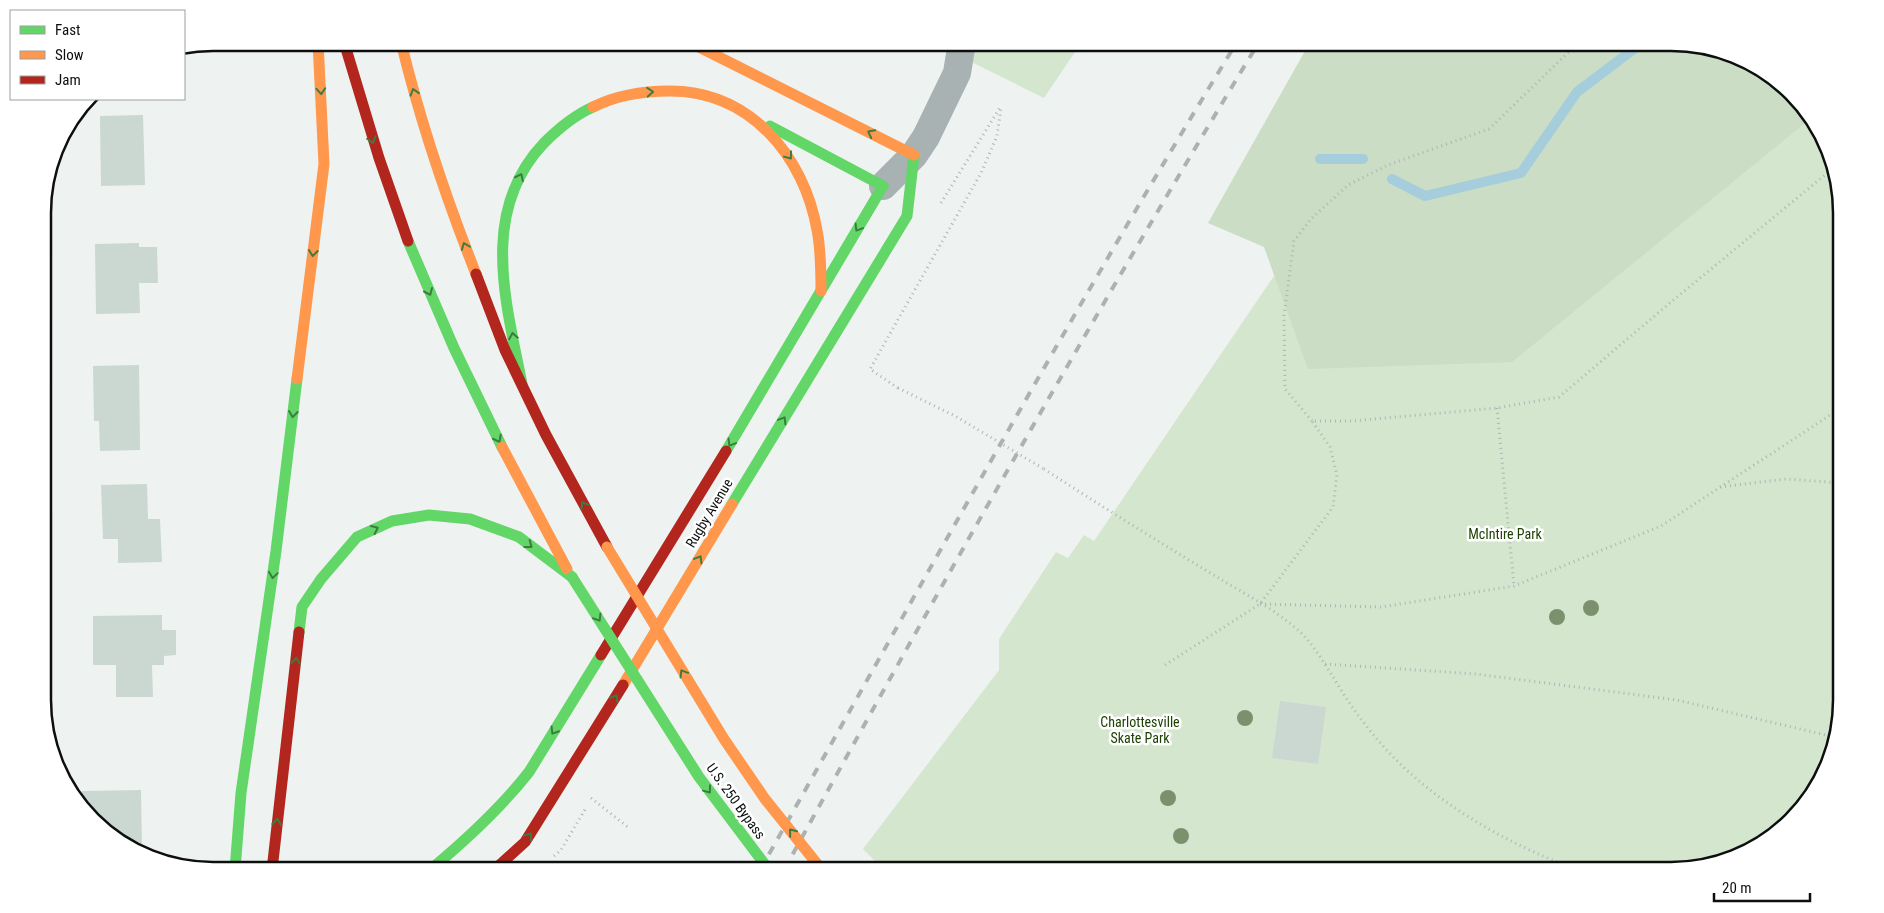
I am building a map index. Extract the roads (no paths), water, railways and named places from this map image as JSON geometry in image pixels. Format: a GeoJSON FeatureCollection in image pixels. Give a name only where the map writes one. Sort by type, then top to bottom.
{"type":"FeatureCollection","features":[{"type":"Feature","properties":{"kind":"main road"},"geometry":{"type":"LineString","coordinates":[[236,862],[242,793],[276,551],[324,164],[318,52]]}},
{"type":"Feature","properties":{"kind":"main road","name":"U.S. 250 Bypass"},"geometry":{"type":"LineString","coordinates":[[347,52],[377,156],[420,271],[470,383],[538,516],[572,577],[699,778],[763,862]]}},
{"type":"Feature","properties":{"kind":"main road"},"geometry":{"type":"LineString","coordinates":[[403,52],[450,208],[505,350],[546,435],[607,547],[724,739],[765,799],[815,862]]}},
{"type":"Feature","properties":{"kind":"main road"},"geometry":{"type":"LineString","coordinates":[[709,52],[914,155]]}},
{"type":"Feature","properties":{"kind":"main road"},"geometry":{"type":"LineString","coordinates":[[522,384],[506,288],[503,233],[509,200],[527,164],[551,135],[581,112],[609,99],[646,91],[683,91],[713,96],[883,186]]}},
{"type":"Feature","properties":{"kind":"main road"},"geometry":{"type":"LineString","coordinates":[[744,112],[772,134],[789,155],[810,196],[819,237],[822,272],[821,291]]}},
{"type":"Feature","properties":{"kind":"main road","name":"Rugby Avenue"},"geometry":{"type":"LineString","coordinates":[[503,862],[525,842],[907,216],[914,155]]}},
{"type":"Feature","properties":{"kind":"main road","name":"Rugby Avenue"},"geometry":{"type":"LineString","coordinates":[[440,862],[466,841],[529,772],[686,518],[883,186]]}},
{"type":"Feature","properties":{"kind":"main road"},"geometry":{"type":"LineString","coordinates":[[273,862],[302,607],[321,579],[356,537],[392,521],[429,515],[470,519],[519,537],[572,577]]}},
{"type":"Feature","properties":{"kind":"street"},"geometry":{"type":"LineString","coordinates":[[883,186],[914,155],[926,137],[957,74],[961,51]]}},
{"type":"Feature","properties":{"kind":"waterway"},"geometry":{"type":"LineString","coordinates":[[1392,179],[1425,196],[1521,173],[1577,92],[1631,51]]}},
{"type":"Feature","properties":{"kind":"waterway"},"geometry":{"type":"LineString","coordinates":[[1320,159],[1363,159]]}},
{"type":"Feature","properties":{"kind":"railway"},"geometry":{"type":"LineString","coordinates":[[765,862],[1054,350],[1231,51]]}},
{"type":"Feature","properties":{"kind":"railway"},"geometry":{"type":"LineString","coordinates":[[789,862],[1017,454],[1197,144],[1253,51]]}},
{"type":"Feature","properties":{"kind":"park label","name":"McIntire Park"},"geometry":{"type":"Point","coordinates":[1505,534]}},
{"type":"Feature","properties":{"kind":"park label","name":"Charlottesville Skate Park"},"geometry":{"type":"Point","coordinates":[1140,730]}}]}
